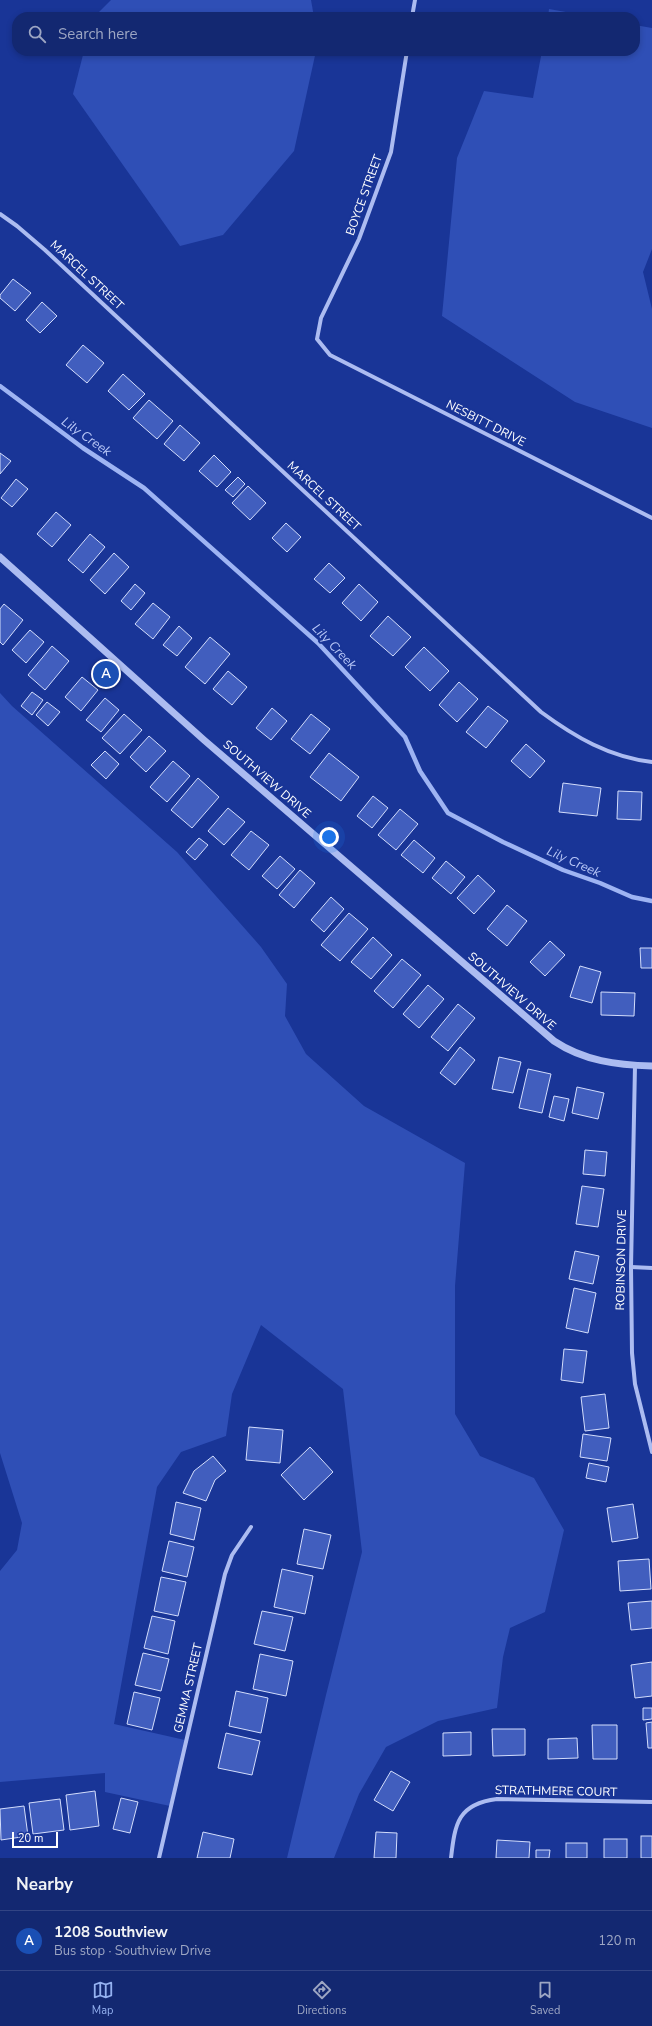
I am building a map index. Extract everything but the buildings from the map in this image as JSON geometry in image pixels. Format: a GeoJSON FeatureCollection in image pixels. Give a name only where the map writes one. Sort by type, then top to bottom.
{"type":"FeatureCollection","features":[{"type":"Feature","properties":{"kind":"street"},"geometry":{"type":"LineString","coordinates":[[413,12],[415,0]]}},
{"type":"Feature","properties":{"kind":"street","name":"BOYCE STREET"},"geometry":{"type":"LineString","coordinates":[[317,339],[321,318],[359,239],[391,152],[406,56]]}},
{"type":"Feature","properties":{"kind":"street","name":"MARCEL STREET"},"geometry":{"type":"LineString","coordinates":[[0,214],[17,226],[50,255],[541,712],[580,739],[604,750],[627,758],[652,762]]}},
{"type":"Feature","properties":{"kind":"street","name":"NESBITT DRIVE"},"geometry":{"type":"LineString","coordinates":[[317,339],[330,355],[652,518]]}},
{"type":"Feature","properties":{"kind":"street","name":"SOUTHVIEW DRIVE"},"geometry":{"type":"LineString","coordinates":[[0,558],[204,740],[554,1042],[580,1056],[609,1063],[652,1066]]}},
{"type":"Feature","properties":{"kind":"street","name":"ROBINSON DRIVE"},"geometry":{"type":"LineString","coordinates":[[635,1066],[631,1267],[632,1353],[635,1384],[652,1452]]}},
{"type":"Feature","properties":{"kind":"street"},"geometry":{"type":"LineString","coordinates":[[631,1267],[652,1268]]}},
{"type":"Feature","properties":{"kind":"street","name":"GEMMA STREET"},"geometry":{"type":"LineString","coordinates":[[159,1858],[225,1574],[232,1555],[251,1528]]}},
{"type":"Feature","properties":{"kind":"street","name":"STRATHMERE COURT"},"geometry":{"type":"LineString","coordinates":[[451,1858],[453,1837],[458,1820],[467,1809],[480,1801],[497,1799],[652,1802]]}},
{"type":"Feature","properties":{"kind":"shaded area"},"geometry":{"type":"Polygon","coordinates":[[[111,0],[311,0],[313,12],[99,12],[111,0]]]}},
{"type":"Feature","properties":{"kind":"shaded area"},"geometry":{"type":"Polygon","coordinates":[[[549,9],[566,12],[549,12],[549,9]]]}},
{"type":"Feature","properties":{"kind":"shaded area"},"geometry":{"type":"Polygon","coordinates":[[[640,26],[652,28],[652,249],[643,272],[652,309],[652,428],[575,402],[442,316],[457,158],[484,91],[533,98],[541,56],[640,56],[640,26]]]}},
{"type":"Feature","properties":{"kind":"shaded area"},"geometry":{"type":"Polygon","coordinates":[[[83,56],[315,56],[294,151],[223,235],[180,246],[73,94],[83,56]]]}},
{"type":"Feature","properties":{"kind":"shaded area"},"geometry":{"type":"Polygon","coordinates":[[[0,693],[12,706],[177,852],[261,947],[287,984],[285,1016],[306,1054],[364,1106],[465,1163],[455,1286],[455,1414],[480,1456],[534,1478],[564,1530],[545,1612],[510,1628],[503,1657],[497,1708],[438,1721],[386,1747],[359,1794],[334,1858],[287,1858],[362,1552],[343,1389],[261,1325],[232,1394],[226,1436],[181,1452],[157,1487],[114,1724],[185,1740],[170,1806],[105,1792],[105,1773],[0,1782],[0,1571],[17,1550],[22,1523],[0,1453],[0,693]]]}},
{"type":"Feature","properties":{"kind":"waterway","name":"Lily Creek"},"geometry":{"type":"LineString","coordinates":[[0,386],[83,448],[144,488],[318,643],[405,737],[420,771],[448,813],[503,842],[563,870],[600,883],[632,897],[652,901]]}},
{"type":"Feature","properties":{"kind":"place","name":"1208 Southview"},"geometry":{"type":"Point","coordinates":[106,674]}}]}
